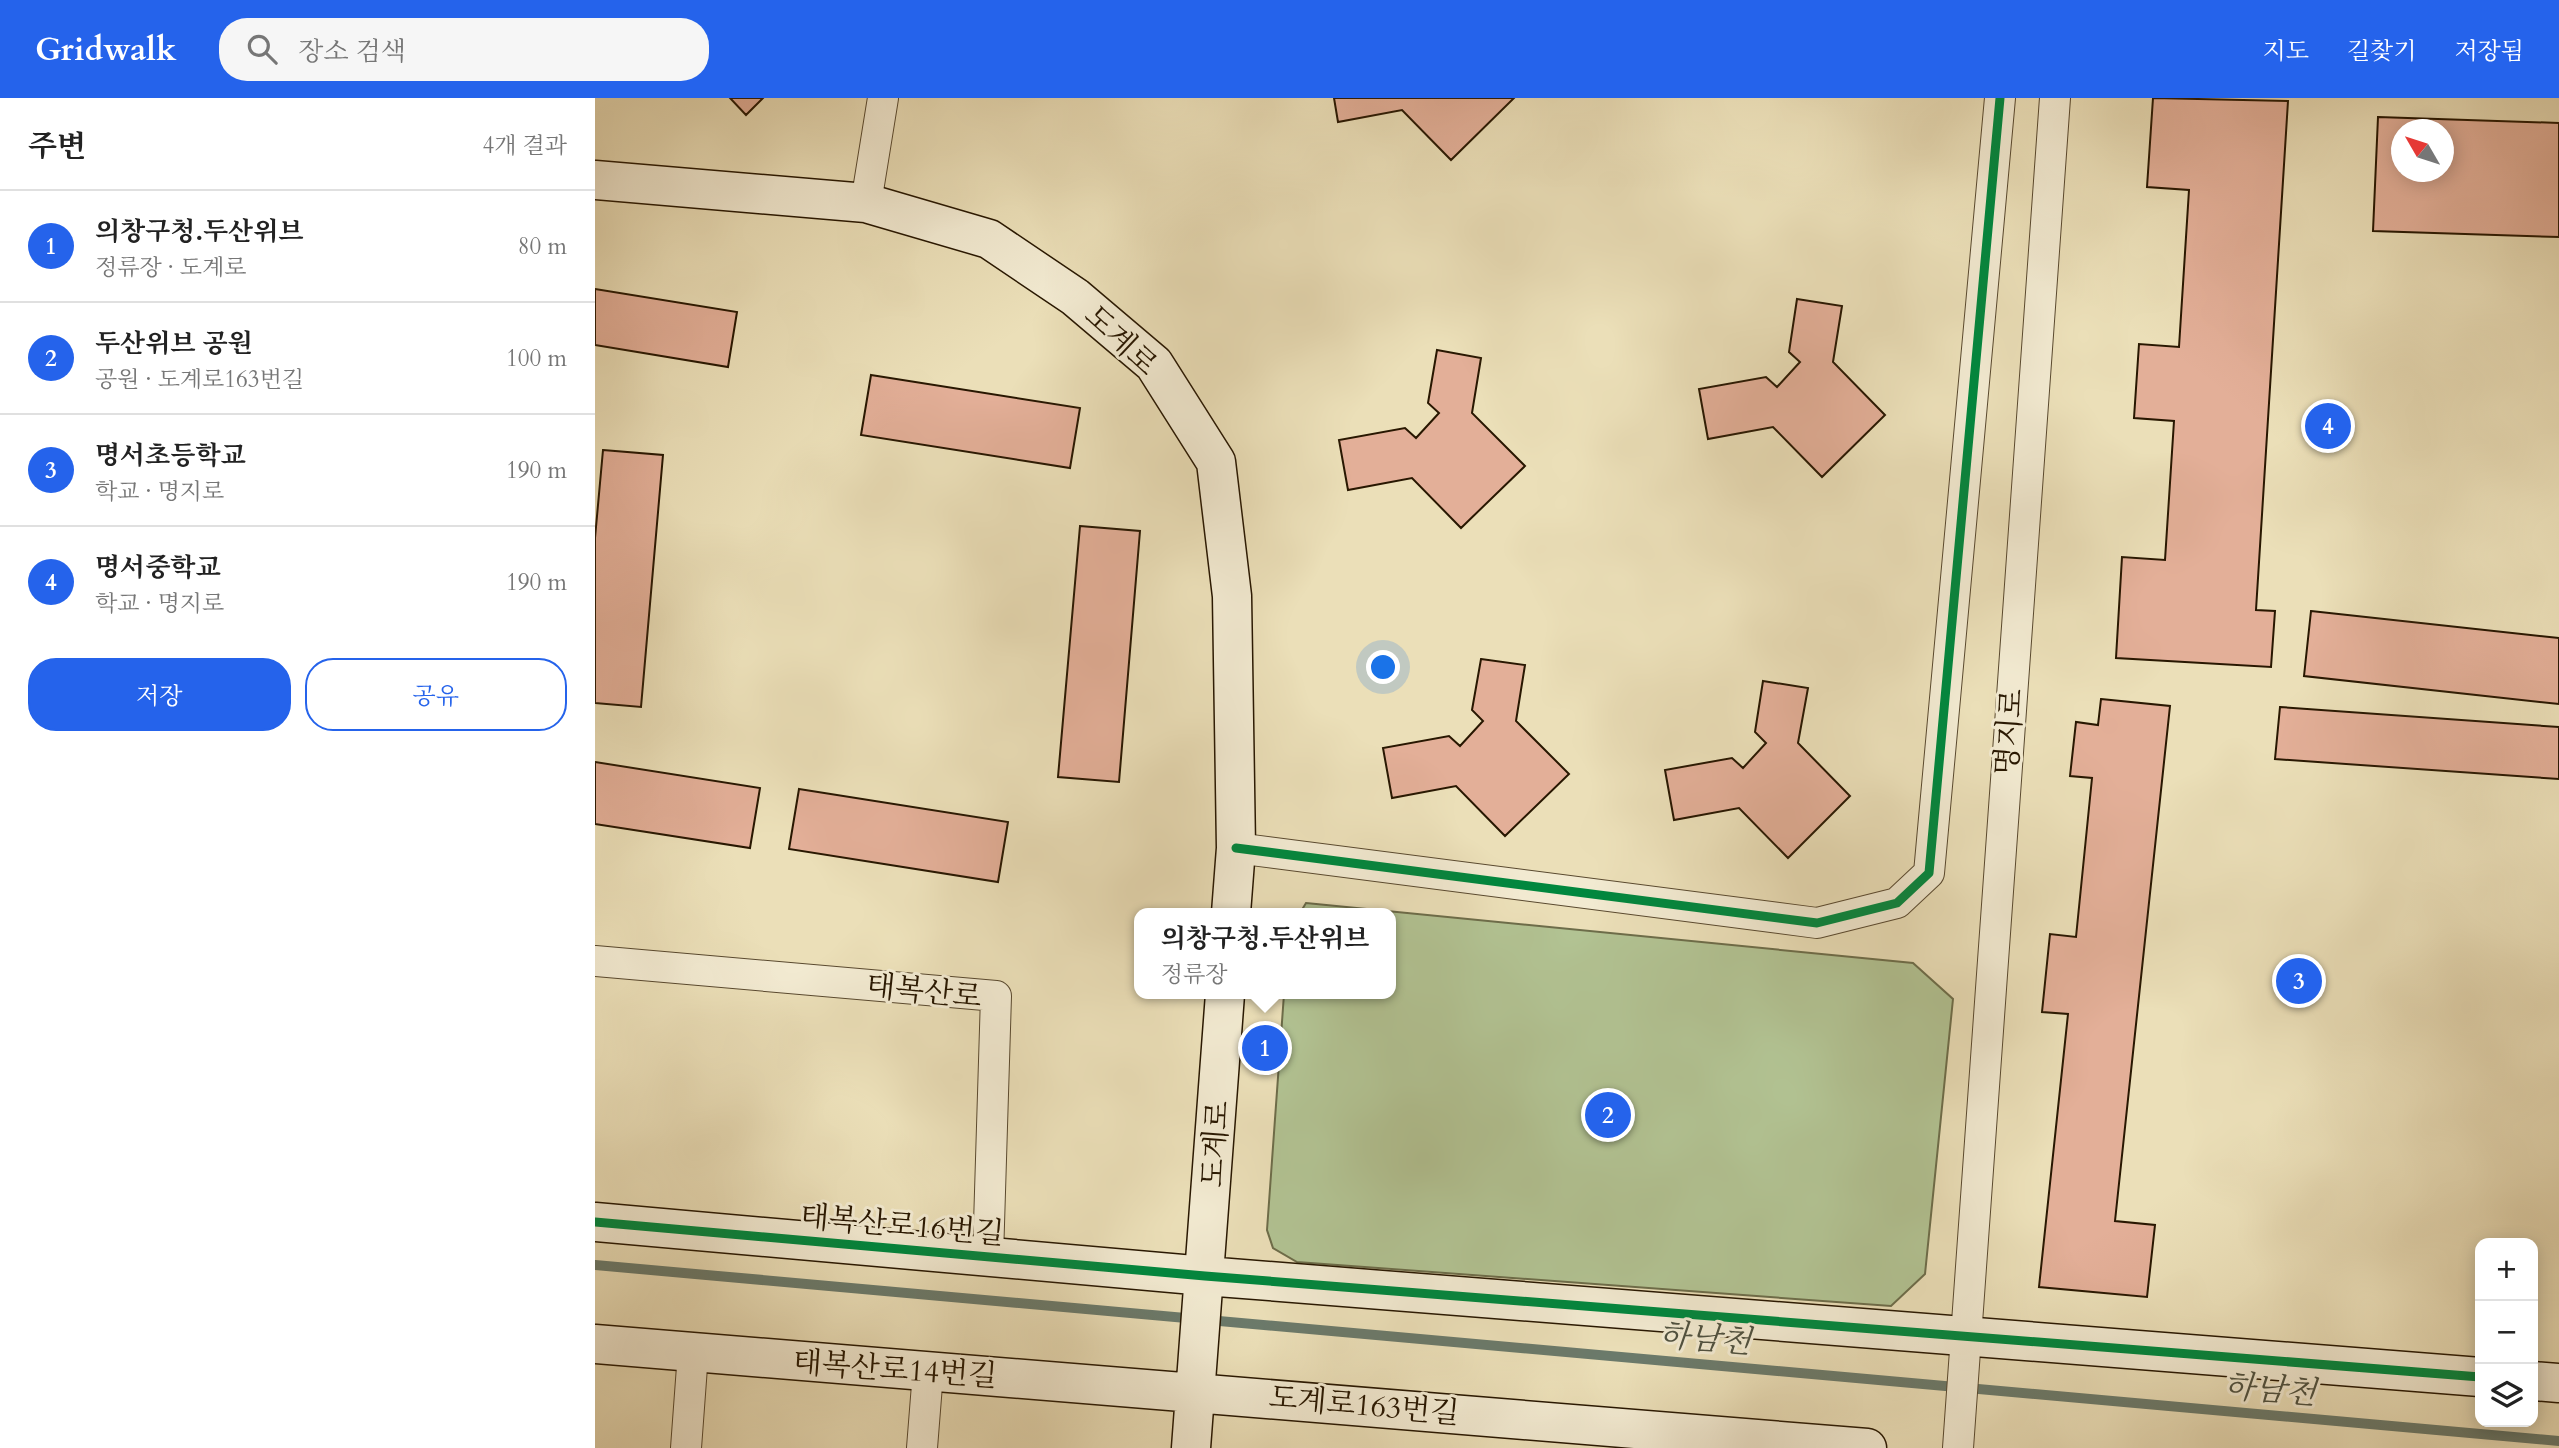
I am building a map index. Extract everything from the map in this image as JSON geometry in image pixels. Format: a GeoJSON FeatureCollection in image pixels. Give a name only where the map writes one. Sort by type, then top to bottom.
{"type":"FeatureCollection","features":[{"type":"Feature","properties":{"kind":"street"},"geometry":{"type":"LineString","coordinates":[[866,203],[883,98]]}},
{"type":"Feature","properties":{"kind":"street"},"geometry":{"type":"LineString","coordinates":[[1235,849],[1817,923],[1897,903],[1929,873],[2000,98]]}},
{"type":"Feature","properties":{"kind":"street","name":"명지로"},"geometry":{"type":"LineString","coordinates":[[1958,1442],[2055,98]]}},
{"type":"Feature","properties":{"kind":"street","name":"도계로"},"geometry":{"type":"LineString","coordinates":[[595,180],[866,203],[989,239],[1075,297],[1154,364],[1216,463],[1232,596],[1235,849],[1231,908]]}},
{"type":"Feature","properties":{"kind":"street","name":"태복산로"},"geometry":{"type":"LineString","coordinates":[[595,961],[996,996],[988,1257]]}},
{"type":"Feature","properties":{"kind":"street","name":"도계로"},"geometry":{"type":"LineString","coordinates":[[1197,1384],[1225,999]]}},
{"type":"Feature","properties":{"kind":"street","name":"태복산로16번길"},"geometry":{"type":"LineString","coordinates":[[595,1222],[988,1257],[1204,1286],[1964,1351],[2475,1377]]}},
{"type":"Feature","properties":{"kind":"street","name":"태복산로14번길"},"geometry":{"type":"LineString","coordinates":[[595,1344],[928,1372],[1197,1384]]}},
{"type":"Feature","properties":{"kind":"street"},"geometry":{"type":"LineString","coordinates":[[686,1448],[693,1353]]}},
{"type":"Feature","properties":{"kind":"street"},"geometry":{"type":"LineString","coordinates":[[922,1448],[928,1372]]}},
{"type":"Feature","properties":{"kind":"street"},"geometry":{"type":"LineString","coordinates":[[2538,1382],[2559,1384]]}},
{"type":"Feature","properties":{"kind":"street"},"geometry":{"type":"LineString","coordinates":[[1191,1448],[1197,1384]]}},
{"type":"Feature","properties":{"kind":"street","name":"도계로163번길"},"geometry":{"type":"LineString","coordinates":[[1197,1384],[1867,1448]]}},
{"type":"Feature","properties":{"kind":"green space"},"geometry":{"type":"Polygon","coordinates":[[[1306,903],[1357,908],[1303,908],[1306,903]]]}},
{"type":"Feature","properties":{"kind":"green space"},"geometry":{"type":"Polygon","coordinates":[[[1396,912],[1913,963],[1953,999],[1925,1274],[1891,1306],[1297,1262],[1273,1248],[1267,1230],[1284,999],[1396,999],[1396,912]]]}},
{"type":"Feature","properties":{"kind":"building"},"geometry":{"type":"Polygon","coordinates":[[[730,98],[763,98],[746,115],[730,98]]]}},
{"type":"Feature","properties":{"kind":"building"},"geometry":{"type":"Polygon","coordinates":[[[1334,98],[1514,98],[1451,160],[1402,110],[1338,122],[1334,98]]]}},
{"type":"Feature","properties":{"kind":"building"},"geometry":{"type":"Polygon","coordinates":[[[2153,98],[2288,101],[2256,610],[2275,611],[2271,667],[2116,658],[2122,557],[2165,560],[2174,421],[2134,418],[2139,344],[2179,347],[2189,190],[2147,187],[2153,98]]]}},
{"type":"Feature","properties":{"kind":"building"},"geometry":{"type":"Polygon","coordinates":[[[2378,117],[2438,119],[2391,119],[2391,182],[2454,182],[2454,120],[2559,123],[2559,237],[2373,231],[2378,117]]]}},
{"type":"Feature","properties":{"kind":"building"},"geometry":{"type":"Polygon","coordinates":[[[595,289],[737,312],[728,367],[595,345],[595,289]]]}},
{"type":"Feature","properties":{"kind":"building"},"geometry":{"type":"Polygon","coordinates":[[[1797,299],[1842,306],[1833,362],[1885,415],[1822,477],[1773,427],[1708,439],[1699,389],[1766,377],[1777,387],[1800,362],[1789,352],[1797,299]]]}},
{"type":"Feature","properties":{"kind":"building"},"geometry":{"type":"Polygon","coordinates":[[[1437,350],[1481,358],[1472,413],[1525,466],[1461,528],[1412,478],[1348,490],[1339,440],[1405,428],[1416,438],[1439,413],[1428,403],[1437,350]]]}},
{"type":"Feature","properties":{"kind":"building"},"geometry":{"type":"Polygon","coordinates":[[[871,375],[1080,408],[1070,468],[861,435],[871,375]]]}},
{"type":"Feature","properties":{"kind":"building"},"geometry":{"type":"Polygon","coordinates":[[[603,450],[663,455],[641,707],[595,703],[595,538],[603,450]]]}},
{"type":"Feature","properties":{"kind":"building"},"geometry":{"type":"Polygon","coordinates":[[[1080,526],[1140,531],[1119,782],[1058,777],[1080,526]]]}},
{"type":"Feature","properties":{"kind":"building"},"geometry":{"type":"Polygon","coordinates":[[[2311,611],[2559,638],[2559,704],[2304,676],[2311,611]]]}},
{"type":"Feature","properties":{"kind":"building"},"geometry":{"type":"Polygon","coordinates":[[[1481,659],[1525,665],[1516,721],[1569,774],[1505,836],[1456,786],[1392,798],[1383,748],[1449,736],[1460,746],[1483,721],[1472,710],[1481,659]]]}},
{"type":"Feature","properties":{"kind":"building"},"geometry":{"type":"Polygon","coordinates":[[[1763,681],[1808,688],[1798,743],[1850,796],[1788,858],[1739,808],[1674,820],[1665,770],[1732,758],[1743,768],[1766,743],[1755,732],[1763,681]]]}},
{"type":"Feature","properties":{"kind":"building"},"geometry":{"type":"Polygon","coordinates":[[[2101,699],[2170,706],[2115,1221],[2155,1225],[2147,1297],[2039,1287],[2068,1014],[2042,1012],[2050,934],[2076,937],[2092,778],[2070,776],[2076,722],[2098,725],[2101,699]]]}},
{"type":"Feature","properties":{"kind":"building"},"geometry":{"type":"Polygon","coordinates":[[[2280,707],[2559,727],[2559,779],[2275,759],[2280,707]]]}},
{"type":"Feature","properties":{"kind":"building"},"geometry":{"type":"Polygon","coordinates":[[[595,762],[760,788],[750,848],[595,824],[595,762]]]}},
{"type":"Feature","properties":{"kind":"building"},"geometry":{"type":"Polygon","coordinates":[[[799,789],[1008,822],[998,882],[789,849],[799,789]]]}},
{"type":"Feature","properties":{"kind":"waterway","name":"하남천"},"geometry":{"type":"LineString","coordinates":[[595,1265],[2559,1441]]}},
{"type":"Feature","properties":{"kind":"cycle path"},"geometry":{"type":"LineString","coordinates":[[1236,848],[1817,923],[1897,903],[1929,873],[2000,98]]}},
{"type":"Feature","properties":{"kind":"cycle path"},"geometry":{"type":"LineString","coordinates":[[595,1222],[1205,1276],[2475,1377]]}},
{"type":"Feature","properties":{"kind":"place","name":"명서중학교"},"geometry":{"type":"Point","coordinates":[2328,426]}},
{"type":"Feature","properties":{"kind":"place","name":"명서초등학교"},"geometry":{"type":"Point","coordinates":[2299,981]}},
{"type":"Feature","properties":{"kind":"place","name":"의창구청.두산위브"},"geometry":{"type":"Point","coordinates":[1265,1048]}},
{"type":"Feature","properties":{"kind":"place","name":"두산위브 공원"},"geometry":{"type":"Point","coordinates":[1608,1115]}}]}
